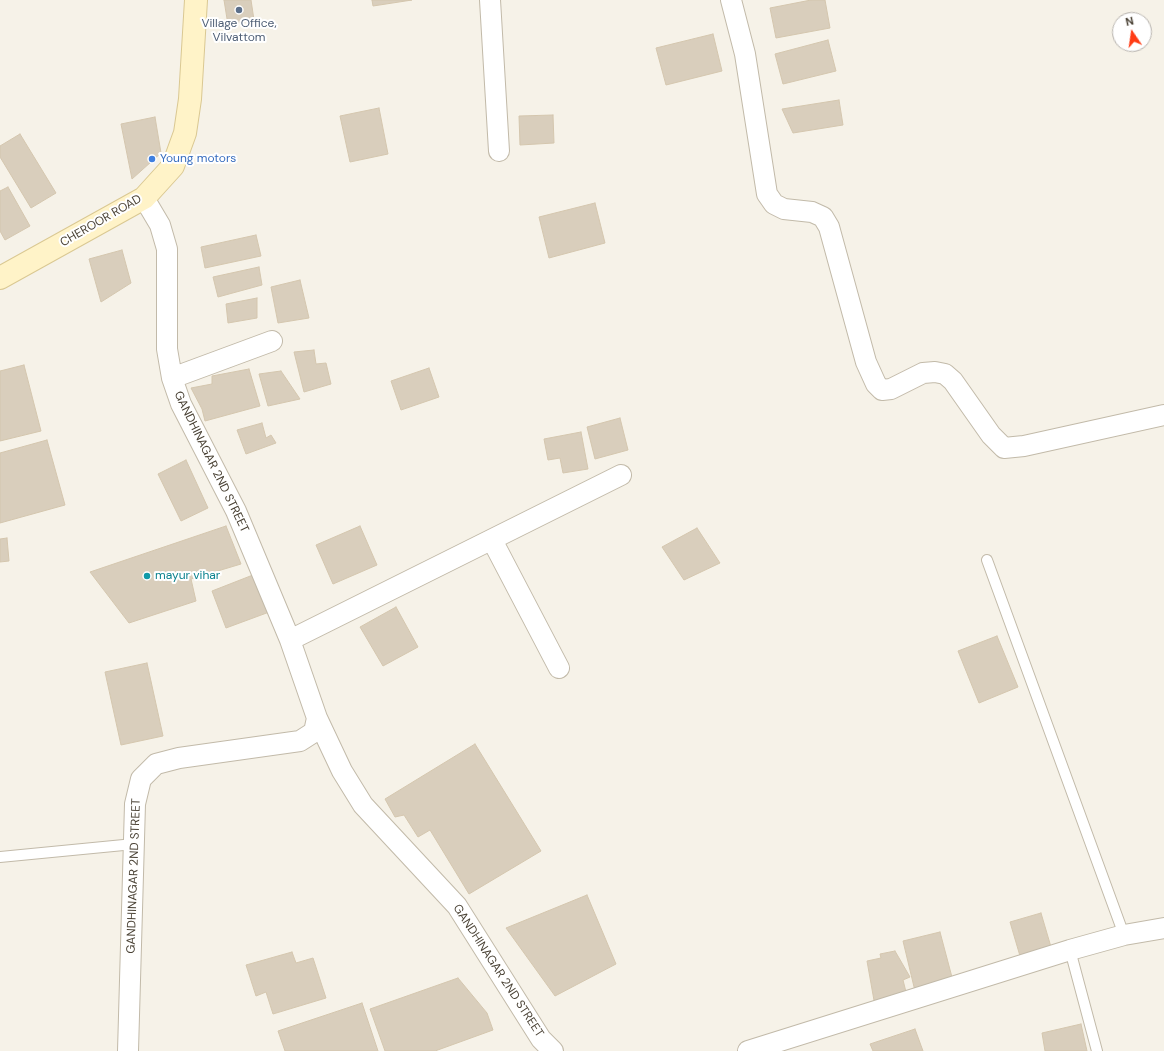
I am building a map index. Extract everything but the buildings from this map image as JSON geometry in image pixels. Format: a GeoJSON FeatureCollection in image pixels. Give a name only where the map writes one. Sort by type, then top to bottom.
{"type":"FeatureCollection","features":[{"type":"Feature","properties":{"kind":"main road","name":"CHEROOR ROAD"},"geometry":{"type":"LineString","coordinates":[[0,278],[144,198],[173,166],[185,133],[190,99],[196,0]]}},
{"type":"Feature","properties":{"kind":"street"},"geometry":{"type":"LineString","coordinates":[[490,0],[499,151]]}},
{"type":"Feature","properties":{"kind":"street"},"geometry":{"type":"LineString","coordinates":[[731,0],[745,54],[767,194],[774,204],[784,209],[812,212],[822,217],[829,227],[866,362],[876,384],[882,390],[891,389],[923,373],[935,372],[945,374],[953,381],[990,435],[1004,448],[1024,446],[1164,415]]}},
{"type":"Feature","properties":{"kind":"street","name":"GANDHINAGAR 2ND STREET"},"geometry":{"type":"LineString","coordinates":[[144,198],[160,225],[167,250],[167,349],[172,378],[181,404],[236,511],[290,640],[317,718],[342,771],[363,806],[458,906],[541,1039],[553,1051]]}},
{"type":"Feature","properties":{"kind":"street"},"geometry":{"type":"LineString","coordinates":[[172,378],[272,341]]}},
{"type":"Feature","properties":{"kind":"street"},"geometry":{"type":"LineString","coordinates":[[290,640],[621,475]]}},
{"type":"Feature","properties":{"kind":"street"},"geometry":{"type":"LineString","coordinates":[[492,540],[559,668]]}},
{"type":"Feature","properties":{"kind":"street","name":"GANDHINAGAR 2ND STREET"},"geometry":{"type":"LineString","coordinates":[[128,1051],[135,804],[141,779],[156,764],[178,758],[300,741],[314,732],[317,718]]}},
{"type":"Feature","properties":{"kind":"street"},"geometry":{"type":"LineString","coordinates":[[748,1051],[1070,950],[1124,935],[1164,928]]}},
{"type":"Feature","properties":{"kind":"lane"},"geometry":{"type":"LineString","coordinates":[[987,560],[1124,935]]}},
{"type":"Feature","properties":{"kind":"lane"},"geometry":{"type":"LineString","coordinates":[[0,857],[134,844]]}},
{"type":"Feature","properties":{"kind":"lane"},"geometry":{"type":"LineString","coordinates":[[1070,950],[1097,1051]]}},
{"type":"Feature","properties":{"kind":"place","name":"Village Office, Vilvattom"},"geometry":{"type":"Point","coordinates":[239,10]}},
{"type":"Feature","properties":{"kind":"place","name":"Young motors"},"geometry":{"type":"Point","coordinates":[152,159]}},
{"type":"Feature","properties":{"kind":"place","name":"mayur vihar"},"geometry":{"type":"Point","coordinates":[147,576]}}]}
